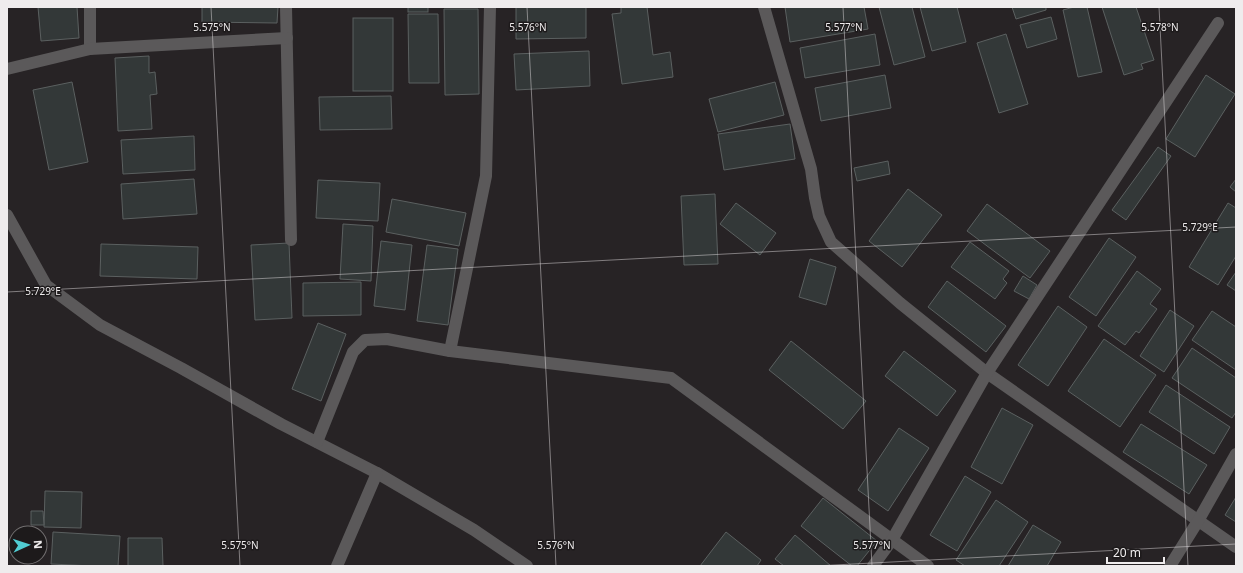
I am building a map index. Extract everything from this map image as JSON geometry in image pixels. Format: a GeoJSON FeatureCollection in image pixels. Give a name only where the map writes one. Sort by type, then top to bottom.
{"type":"FeatureCollection","features":[{"type":"Feature","properties":{"kind":"street"},"geometry":{"type":"LineString","coordinates":[[90,7],[90,49]]}},
{"type":"Feature","properties":{"kind":"street"},"geometry":{"type":"LineString","coordinates":[[286,7],[291,240]]}},
{"type":"Feature","properties":{"kind":"street"},"geometry":{"type":"LineString","coordinates":[[450,351],[486,176],[490,7]]}},
{"type":"Feature","properties":{"kind":"street"},"geometry":{"type":"LineString","coordinates":[[764,7],[811,169],[819,216],[831,242],[900,304],[987,373],[1236,547]]}},
{"type":"Feature","properties":{"kind":"street"},"geometry":{"type":"LineString","coordinates":[[873,566],[892,540],[987,373],[1218,23]]}},
{"type":"Feature","properties":{"kind":"street"},"geometry":{"type":"LineString","coordinates":[[7,69],[90,49],[287,38]]}},
{"type":"Feature","properties":{"kind":"street"},"geometry":{"type":"LineString","coordinates":[[7,215],[46,285],[100,325],[281,424],[377,473],[474,530],[527,566]]}},
{"type":"Feature","properties":{"kind":"street"},"geometry":{"type":"LineString","coordinates":[[317,442],[353,352],[365,340],[387,339],[450,351],[671,378],[928,566]]}},
{"type":"Feature","properties":{"kind":"street"},"geometry":{"type":"LineString","coordinates":[[1170,566],[1198,521],[1236,454]]}},
{"type":"Feature","properties":{"kind":"street"},"geometry":{"type":"LineString","coordinates":[[337,566],[377,473]]}},
{"type":"Feature","properties":{"kind":"building"},"geometry":{"type":"Polygon","coordinates":[[[38,7],[77,7],[79,38],[41,41],[38,7]]]}},
{"type":"Feature","properties":{"kind":"building"},"geometry":{"type":"Polygon","coordinates":[[[202,7],[278,7],[277,23],[202,22],[202,7]]]}},
{"type":"Feature","properties":{"kind":"building"},"geometry":{"type":"Polygon","coordinates":[[[408,7],[428,7],[428,12],[408,12],[408,7]]]}},
{"type":"Feature","properties":{"kind":"building"},"geometry":{"type":"Polygon","coordinates":[[[516,7],[586,7],[586,38],[516,39],[516,7]]]}},
{"type":"Feature","properties":{"kind":"building"},"geometry":{"type":"Polygon","coordinates":[[[621,7],[647,7],[653,55],[670,52],[673,77],[622,84],[612,14],[621,13],[621,7]]]}},
{"type":"Feature","properties":{"kind":"building"},"geometry":{"type":"Polygon","coordinates":[[[785,7],[864,7],[868,29],[790,42],[785,7]]]}},
{"type":"Feature","properties":{"kind":"building"},"geometry":{"type":"Polygon","coordinates":[[[879,7],[912,7],[925,57],[894,65],[879,7]]]}},
{"type":"Feature","properties":{"kind":"building"},"geometry":{"type":"Polygon","coordinates":[[[920,7],[957,7],[966,42],[932,51],[920,7]]]}},
{"type":"Feature","properties":{"kind":"building"},"geometry":{"type":"Polygon","coordinates":[[[1012,7],[1046,7],[1046,10],[1016,19],[1012,7]]]}},
{"type":"Feature","properties":{"kind":"building"},"geometry":{"type":"Polygon","coordinates":[[[1074,7],[1087,7],[1102,72],[1078,77],[1063,10],[1074,7]]]}},
{"type":"Feature","properties":{"kind":"building"},"geometry":{"type":"Polygon","coordinates":[[[1102,7],[1136,7],[1154,60],[1141,64],[1143,69],[1124,75],[1102,7]]]}},
{"type":"Feature","properties":{"kind":"building"},"geometry":{"type":"Polygon","coordinates":[[[444,9],[478,9],[479,94],[445,95],[444,9]]]}},
{"type":"Feature","properties":{"kind":"building"},"geometry":{"type":"Polygon","coordinates":[[[408,14],[438,14],[439,83],[409,83],[408,14]]]}},
{"type":"Feature","properties":{"kind":"building"},"geometry":{"type":"Polygon","coordinates":[[[1051,17],[1057,39],[1027,48],[1020,25],[1051,17]]]}},
{"type":"Feature","properties":{"kind":"building"},"geometry":{"type":"Polygon","coordinates":[[[353,18],[393,18],[393,91],[353,91],[353,18]]]}},
{"type":"Feature","properties":{"kind":"building"},"geometry":{"type":"Polygon","coordinates":[[[875,34],[880,65],[805,78],[800,48],[875,34]]]}},
{"type":"Feature","properties":{"kind":"building"},"geometry":{"type":"Polygon","coordinates":[[[1006,34],[1028,104],[999,113],[977,43],[1006,34]]]}},
{"type":"Feature","properties":{"kind":"building"},"geometry":{"type":"Polygon","coordinates":[[[589,51],[590,86],[516,90],[514,54],[589,51]]]}},
{"type":"Feature","properties":{"kind":"building"},"geometry":{"type":"Polygon","coordinates":[[[149,56],[149,73],[155,72],[157,94],[150,95],[152,129],[118,131],[115,58],[149,56]]]}},
{"type":"Feature","properties":{"kind":"building"},"geometry":{"type":"Polygon","coordinates":[[[885,75],[891,108],[821,121],[815,88],[885,75]]]}},
{"type":"Feature","properties":{"kind":"building"},"geometry":{"type":"Polygon","coordinates":[[[1206,75],[1235,94],[1195,157],[1166,139],[1206,75]]]}},
{"type":"Feature","properties":{"kind":"building"},"geometry":{"type":"Polygon","coordinates":[[[72,82],[88,162],[49,170],[33,90],[72,82]]]}},
{"type":"Feature","properties":{"kind":"building"},"geometry":{"type":"Polygon","coordinates":[[[775,82],[784,115],[718,132],[709,99],[775,82]]]}},
{"type":"Feature","properties":{"kind":"building"},"geometry":{"type":"Polygon","coordinates":[[[391,96],[392,129],[320,130],[319,97],[391,96]]]}},
{"type":"Feature","properties":{"kind":"building"},"geometry":{"type":"Polygon","coordinates":[[[790,124],[795,159],[724,170],[718,134],[790,124]]]}},
{"type":"Feature","properties":{"kind":"building"},"geometry":{"type":"Polygon","coordinates":[[[194,136],[195,170],[123,174],[121,140],[194,136]]]}},
{"type":"Feature","properties":{"kind":"building"},"geometry":{"type":"Polygon","coordinates":[[[1158,147],[1171,156],[1126,220],[1112,210],[1158,147]]]}},
{"type":"Feature","properties":{"kind":"building"},"geometry":{"type":"Polygon","coordinates":[[[888,161],[890,174],[857,181],[854,168],[888,161]]]}},
{"type":"Feature","properties":{"kind":"building"},"geometry":{"type":"Polygon","coordinates":[[[194,179],[197,214],[123,219],[121,184],[194,179]]]}},
{"type":"Feature","properties":{"kind":"building"},"geometry":{"type":"Polygon","coordinates":[[[1236,179],[1236,192],[1230,187],[1236,179]]]}},
{"type":"Feature","properties":{"kind":"building"},"geometry":{"type":"Polygon","coordinates":[[[318,180],[380,183],[378,221],[316,218],[318,180]]]}},
{"type":"Feature","properties":{"kind":"building"},"geometry":{"type":"Polygon","coordinates":[[[908,189],[942,215],[902,267],[869,241],[908,189]]]}},
{"type":"Feature","properties":{"kind":"building"},"geometry":{"type":"Polygon","coordinates":[[[715,194],[718,264],[684,265],[681,196],[715,194]]]}},
{"type":"Feature","properties":{"kind":"building"},"geometry":{"type":"Polygon","coordinates":[[[392,199],[466,213],[459,246],[386,232],[392,199]]]}},
{"type":"Feature","properties":{"kind":"building"},"geometry":{"type":"Polygon","coordinates":[[[736,203],[776,233],[760,255],[720,224],[736,203]]]}},
{"type":"Feature","properties":{"kind":"building"},"geometry":{"type":"Polygon","coordinates":[[[1228,203],[1236,208],[1236,256],[1218,285],[1189,267],[1228,203]]]}},
{"type":"Feature","properties":{"kind":"building"},"geometry":{"type":"Polygon","coordinates":[[[987,204],[1050,251],[1030,278],[967,231],[987,204]]]}},
{"type":"Feature","properties":{"kind":"building"},"geometry":{"type":"Polygon","coordinates":[[[343,224],[373,226],[371,281],[340,279],[343,224]]]}},
{"type":"Feature","properties":{"kind":"building"},"geometry":{"type":"Polygon","coordinates":[[[1109,238],[1136,257],[1096,316],[1069,297],[1109,238]]]}},
{"type":"Feature","properties":{"kind":"building"},"geometry":{"type":"Polygon","coordinates":[[[381,241],[412,245],[405,310],[374,306],[381,241]]]}},
{"type":"Feature","properties":{"kind":"building"},"geometry":{"type":"Polygon","coordinates":[[[970,242],[1009,271],[1003,279],[1007,283],[995,299],[951,267],[970,242]]]}},
{"type":"Feature","properties":{"kind":"building"},"geometry":{"type":"Polygon","coordinates":[[[289,243],[292,318],[255,320],[251,245],[289,243]]]}},
{"type":"Feature","properties":{"kind":"building"},"geometry":{"type":"Polygon","coordinates":[[[101,244],[198,247],[197,279],[100,276],[101,244]]]}},
{"type":"Feature","properties":{"kind":"building"},"geometry":{"type":"Polygon","coordinates":[[[427,245],[458,249],[448,325],[417,321],[427,245]]]}},
{"type":"Feature","properties":{"kind":"building"},"geometry":{"type":"Polygon","coordinates":[[[810,259],[836,267],[826,305],[799,297],[810,259]]]}},
{"type":"Feature","properties":{"kind":"building"},"geometry":{"type":"Polygon","coordinates":[[[1137,271],[1161,289],[1150,304],[1157,309],[1139,333],[1136,331],[1125,345],[1098,326],[1137,271]]]}},
{"type":"Feature","properties":{"kind":"building"},"geometry":{"type":"Polygon","coordinates":[[[1236,272],[1236,291],[1227,285],[1236,272]]]}},
{"type":"Feature","properties":{"kind":"building"},"geometry":{"type":"Polygon","coordinates":[[[1023,276],[1037,285],[1029,299],[1014,291],[1023,276]]]}},
{"type":"Feature","properties":{"kind":"building"},"geometry":{"type":"Polygon","coordinates":[[[947,281],[1006,326],[986,352],[928,307],[947,281]]]}},
{"type":"Feature","properties":{"kind":"building"},"geometry":{"type":"Polygon","coordinates":[[[361,282],[361,315],[303,316],[303,283],[361,282]]]}},
{"type":"Feature","properties":{"kind":"building"},"geometry":{"type":"Polygon","coordinates":[[[1058,306],[1087,327],[1048,386],[1018,365],[1058,306]]]}},
{"type":"Feature","properties":{"kind":"building"},"geometry":{"type":"Polygon","coordinates":[[[1170,310],[1194,326],[1164,372],[1140,356],[1170,310]]]}},
{"type":"Feature","properties":{"kind":"building"},"geometry":{"type":"Polygon","coordinates":[[[1212,311],[1236,327],[1236,370],[1192,340],[1212,311]]]}},
{"type":"Feature","properties":{"kind":"building"},"geometry":{"type":"Polygon","coordinates":[[[318,323],[346,334],[321,401],[292,389],[318,323]]]}},
{"type":"Feature","properties":{"kind":"building"},"geometry":{"type":"Polygon","coordinates":[[[1104,339],[1156,375],[1120,427],[1068,391],[1104,339]]]}},
{"type":"Feature","properties":{"kind":"building"},"geometry":{"type":"Polygon","coordinates":[[[791,341],[866,401],[843,429],[769,370],[791,341]]]}},
{"type":"Feature","properties":{"kind":"building"},"geometry":{"type":"Polygon","coordinates":[[[1192,348],[1236,378],[1236,412],[1232,418],[1172,378],[1192,348]]]}},
{"type":"Feature","properties":{"kind":"building"},"geometry":{"type":"Polygon","coordinates":[[[904,351],[956,391],[937,416],[885,376],[904,351]]]}},
{"type":"Feature","properties":{"kind":"building"},"geometry":{"type":"Polygon","coordinates":[[[1166,385],[1230,427],[1214,454],[1149,412],[1166,385]]]}},
{"type":"Feature","properties":{"kind":"building"},"geometry":{"type":"Polygon","coordinates":[[[1002,408],[1033,425],[1002,484],[971,467],[1002,408]]]}},
{"type":"Feature","properties":{"kind":"building"},"geometry":{"type":"Polygon","coordinates":[[[1141,424],[1207,465],[1189,494],[1123,452],[1141,424]]]}},
{"type":"Feature","properties":{"kind":"building"},"geometry":{"type":"Polygon","coordinates":[[[899,428],[929,448],[888,511],[858,490],[899,428]]]}},
{"type":"Feature","properties":{"kind":"building"},"geometry":{"type":"Polygon","coordinates":[[[965,476],[991,492],[957,551],[930,535],[965,476]]]}},
{"type":"Feature","properties":{"kind":"building"},"geometry":{"type":"Polygon","coordinates":[[[45,491],[82,492],[81,528],[48,527],[48,525],[44,525],[45,491]]]}},
{"type":"Feature","properties":{"kind":"building"},"geometry":{"type":"Polygon","coordinates":[[[1236,497],[1236,522],[1225,515],[1236,497]]]}},
{"type":"Feature","properties":{"kind":"building"},"geometry":{"type":"Polygon","coordinates":[[[823,498],[877,541],[857,566],[852,566],[801,526],[823,498]]]}},
{"type":"Feature","properties":{"kind":"building"},"geometry":{"type":"Polygon","coordinates":[[[996,500],[1028,522],[999,566],[965,566],[956,560],[996,500]]]}},
{"type":"Feature","properties":{"kind":"building"},"geometry":{"type":"Polygon","coordinates":[[[31,511],[43,511],[44,525],[31,525],[31,511]]]}},
{"type":"Feature","properties":{"kind":"building"},"geometry":{"type":"Polygon","coordinates":[[[1033,525],[1061,542],[1047,566],[1008,566],[1033,525]]]}},
{"type":"Feature","properties":{"kind":"building"},"geometry":{"type":"Polygon","coordinates":[[[53,532],[120,536],[118,566],[51,564],[53,532]]]}},
{"type":"Feature","properties":{"kind":"building"},"geometry":{"type":"Polygon","coordinates":[[[726,532],[761,560],[757,566],[700,566],[726,532]]]}},
{"type":"Feature","properties":{"kind":"building"},"geometry":{"type":"Polygon","coordinates":[[[795,535],[831,566],[784,566],[775,559],[795,535]]]}},
{"type":"Feature","properties":{"kind":"building"},"geometry":{"type":"Polygon","coordinates":[[[128,538],[162,538],[163,566],[128,566],[128,538]]]}}]}
